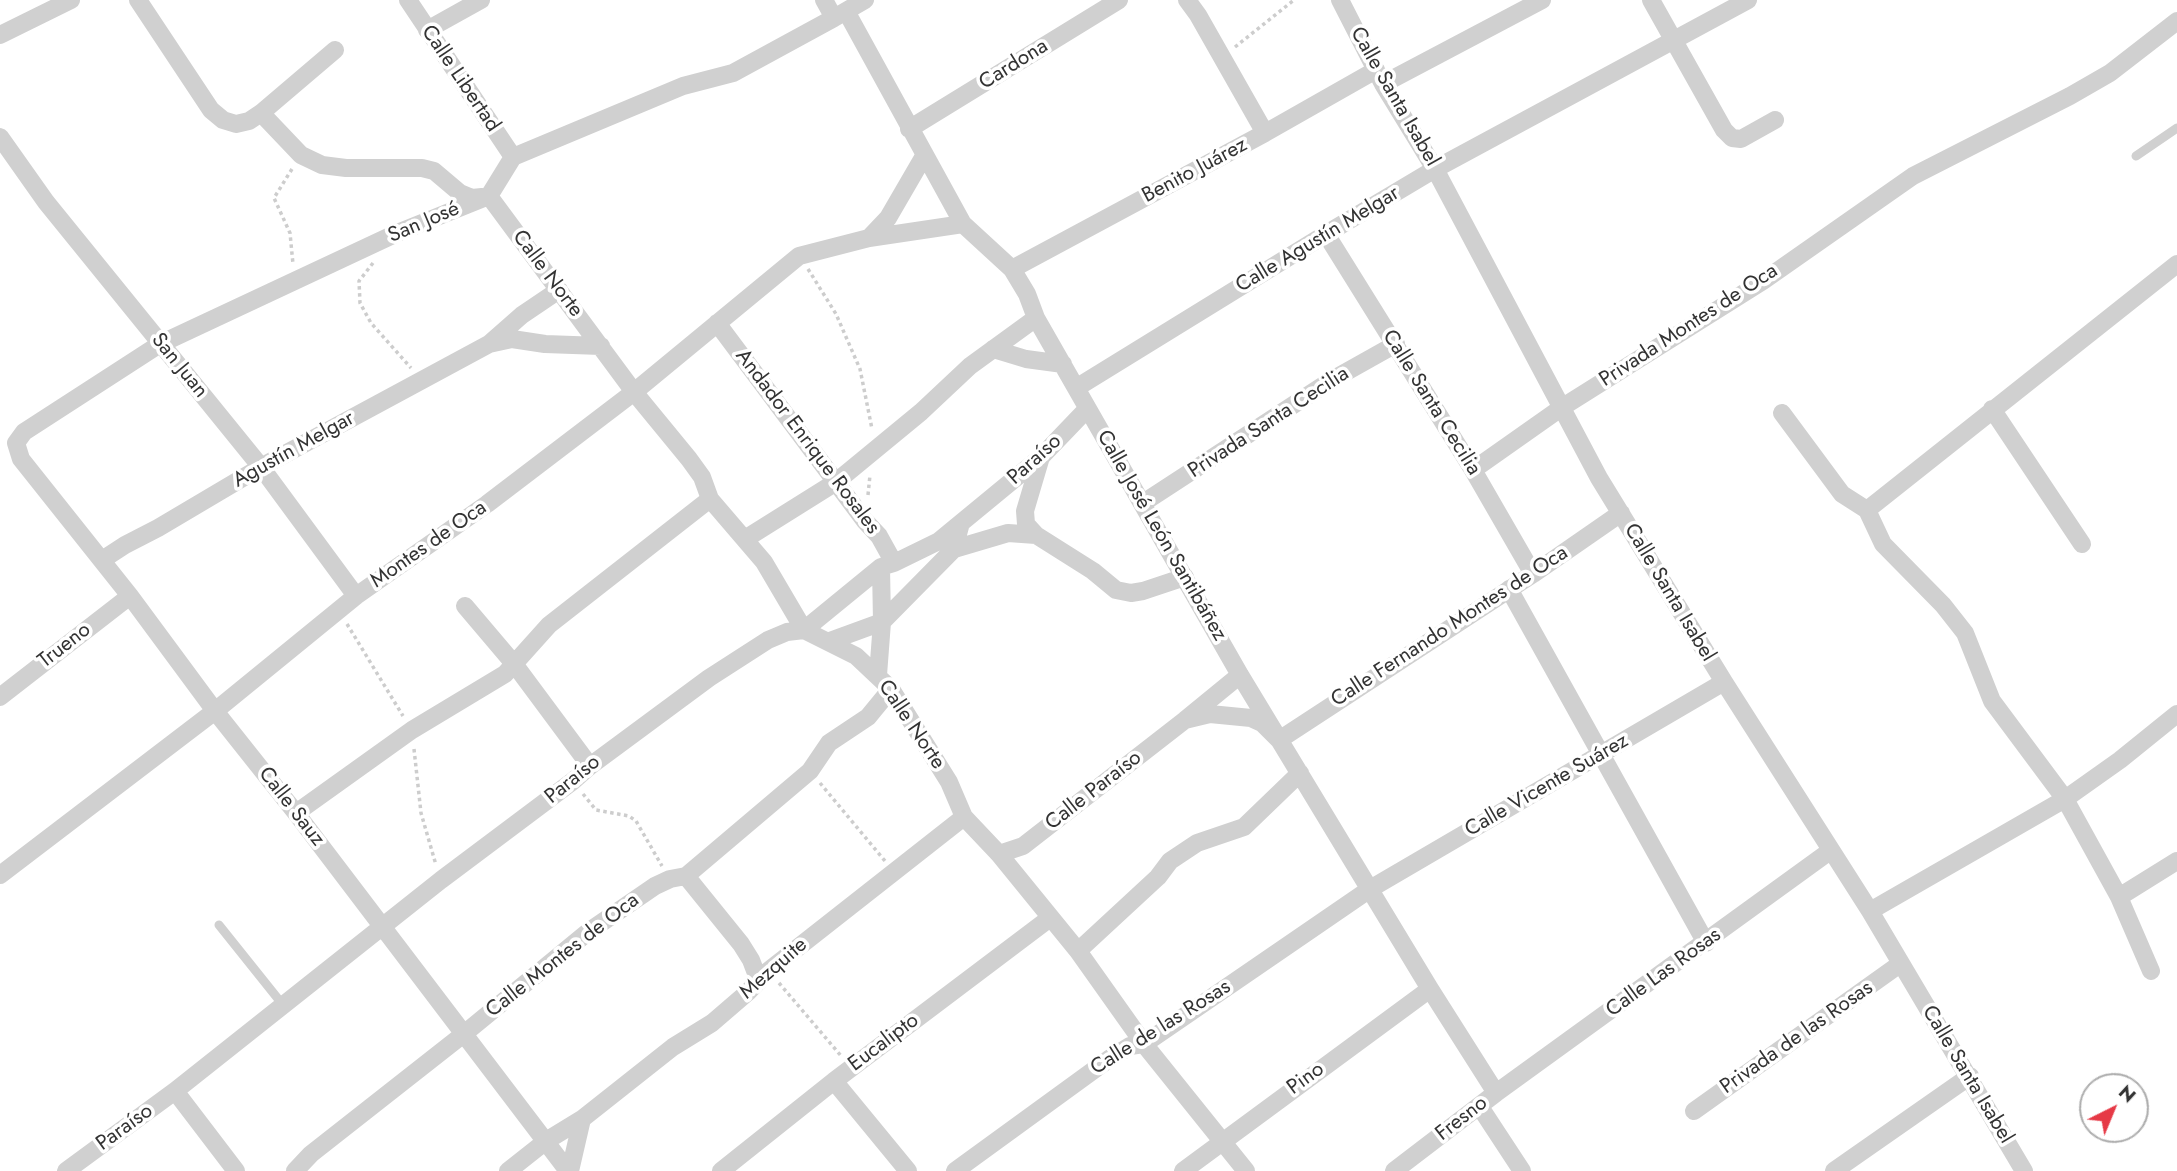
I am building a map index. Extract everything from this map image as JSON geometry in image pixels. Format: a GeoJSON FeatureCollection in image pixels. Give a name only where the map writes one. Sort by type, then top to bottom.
{"type":"FeatureCollection","features":[{"type":"Feature","properties":{"kind":"street"},"geometry":{"type":"LineString","coordinates":[[0,35],[71,0]]}},
{"type":"Feature","properties":{"kind":"street"},"geometry":{"type":"LineString","coordinates":[[138,0],[211,110],[223,120],[236,124],[249,121],[261,113],[335,50]]}},
{"type":"Feature","properties":{"kind":"street","name":"Calle Libertad"},"geometry":{"type":"LineString","coordinates":[[408,0],[513,157]]}},
{"type":"Feature","properties":{"kind":"street"},"geometry":{"type":"LineString","coordinates":[[427,30],[481,0]]}},
{"type":"Feature","properties":{"kind":"street","name":"Calle José León Santibáñez"},"geometry":{"type":"LineString","coordinates":[[824,0],[840,14],[962,223],[1012,269],[1087,409],[1240,674],[1496,1093]]}},
{"type":"Feature","properties":{"kind":"street"},"geometry":{"type":"LineString","coordinates":[[261,113],[301,155],[322,164],[346,168],[422,168],[434,171],[460,193],[472,198],[489,196],[513,157],[684,86],[733,73],[865,0]]}},
{"type":"Feature","properties":{"kind":"street","name":"Cardona"},"geometry":{"type":"LineString","coordinates":[[909,129],[1119,0]]}},
{"type":"Feature","properties":{"kind":"street"},"geometry":{"type":"LineString","coordinates":[[1187,0],[1223,57],[1265,133]]}},
{"type":"Feature","properties":{"kind":"street","name":"Calle Santa Isabel"},"geometry":{"type":"LineString","coordinates":[[1340,0],[1380,77],[1435,169],[1599,478],[1724,682],[1870,911],[2024,1171]]}},
{"type":"Feature","properties":{"kind":"street","name":"Benito Juárez"},"geometry":{"type":"LineString","coordinates":[[1012,269],[1265,133],[1542,0]]}},
{"type":"Feature","properties":{"kind":"street"},"geometry":{"type":"LineString","coordinates":[[1651,0],[1724,130],[1732,138],[1741,139],[1775,120]]}},
{"type":"Feature","properties":{"kind":"street","name":"Calle Agustín Melgar"},"geometry":{"type":"LineString","coordinates":[[1076,388],[1435,169],[1748,0]]}},
{"type":"Feature","properties":{"kind":"street","name":"Privada Montes de Oca"},"geometry":{"type":"LineString","coordinates":[[1561,408],[1763,281],[1913,176],[2110,73],[2177,21]]}},
{"type":"Feature","properties":{"kind":"street","name":"San Juan"},"geometry":{"type":"LineString","coordinates":[[0,137],[46,202],[261,467],[356,596]]}},
{"type":"Feature","properties":{"kind":"street"},"geometry":{"type":"LineString","coordinates":[[869,238],[888,218],[924,156]]}},
{"type":"Feature","properties":{"kind":"street","name":"San José"},"geometry":{"type":"LineString","coordinates":[[8,443],[160,344],[397,233],[489,196]]}},
{"type":"Feature","properties":{"kind":"street","name":"Calle Norte"},"geometry":{"type":"LineString","coordinates":[[489,196],[634,392],[689,459],[702,477],[710,499],[764,562],[804,630],[856,656],[891,689],[942,770],[964,817],[999,854],[1078,951],[1143,1044],[1246,1171]]}},
{"type":"Feature","properties":{"kind":"street","name":"Montes de Oca"},"geometry":{"type":"LineString","coordinates":[[4,865],[215,711],[356,596],[487,504],[634,392],[799,256],[869,238],[962,223]]}},
{"type":"Feature","properties":{"kind":"street","name":"Calle Santa Cecilia"},"geometry":{"type":"LineString","coordinates":[[1326,234],[1473,470],[1532,574]]}},
{"type":"Feature","properties":{"kind":"street"},"geometry":{"type":"LineString","coordinates":[[1867,510],[2177,264]]}},
{"type":"Feature","properties":{"kind":"street","name":"Agustín Melgar"},"geometry":{"type":"LineString","coordinates":[[102,560],[261,467],[489,344],[522,315],[558,290]]}},
{"type":"Feature","properties":{"kind":"street"},"geometry":{"type":"LineString","coordinates":[[746,539],[836,482],[921,412],[970,366],[1036,318]]}},
{"type":"Feature","properties":{"kind":"street","name":"Andador Enrique Rosales"},"geometry":{"type":"LineString","coordinates":[[717,323],[879,536],[888,565]]}},
{"type":"Feature","properties":{"kind":"street","name":"Agustín Melgar"},"geometry":{"type":"LineString","coordinates":[[489,344],[512,340],[601,346]]}},
{"type":"Feature","properties":{"kind":"street","name":"Privada Santa Cecilia"},"geometry":{"type":"LineString","coordinates":[[1143,503],[1330,381],[1396,344]]}},
{"type":"Feature","properties":{"kind":"street"},"geometry":{"type":"LineString","coordinates":[[993,349],[1026,359],[1062,364]]}},
{"type":"Feature","properties":{"kind":"street"},"geometry":{"type":"LineString","coordinates":[[1473,470],[1561,408]]}},
{"type":"Feature","properties":{"kind":"street","name":"Paraíso"},"geometry":{"type":"LineString","coordinates":[[66,1171],[175,1091],[590,765],[750,650],[787,632],[804,630],[888,565],[939,541],[1041,457],[1087,409]]}},
{"type":"Feature","properties":{"kind":"street"},"geometry":{"type":"LineString","coordinates":[[1992,409],[2082,544]]}},
{"type":"Feature","properties":{"kind":"street"},"geometry":{"type":"LineString","coordinates":[[1782,413],[1842,494],[1867,510],[1883,544],[1943,605],[1965,633],[1992,701],[2065,799],[2119,897],[2151,971]]}},
{"type":"Feature","properties":{"kind":"street","name":"Calle Sauz"},"geometry":{"type":"LineString","coordinates":[[8,443],[130,596],[215,711],[569,1171]]}},
{"type":"Feature","properties":{"kind":"street"},"geometry":{"type":"LineString","coordinates":[[1041,457],[1025,511],[1026,524],[1036,535],[1093,570],[1116,590],[1131,593],[1143,591],[1185,577]]}},
{"type":"Feature","properties":{"kind":"street"},"geometry":{"type":"LineString","coordinates":[[296,813],[412,730],[486,687],[514,665],[549,625],[710,499]]}},
{"type":"Feature","properties":{"kind":"street","name":"Calle Fernando Montes de Oca"},"geometry":{"type":"LineString","coordinates":[[1279,740],[1621,513]]}},
{"type":"Feature","properties":{"kind":"street"},"geometry":{"type":"LineString","coordinates":[[830,641],[882,622],[954,548],[961,523]]}},
{"type":"Feature","properties":{"kind":"street"},"geometry":{"type":"LineString","coordinates":[[954,548],[1008,534],[1036,535]]}},
{"type":"Feature","properties":{"kind":"street"},"geometry":{"type":"LineString","coordinates":[[878,675],[888,565]]}},
{"type":"Feature","properties":{"kind":"street"},"geometry":{"type":"LineString","coordinates":[[1509,589],[1706,943]]}},
{"type":"Feature","properties":{"kind":"street","name":"Trueno"},"geometry":{"type":"LineString","coordinates":[[0,697],[130,596]]}},
{"type":"Feature","properties":{"kind":"street"},"geometry":{"type":"LineString","coordinates":[[465,606],[590,765]]}},
{"type":"Feature","properties":{"kind":"street","name":"Calle Paraíso"},"geometry":{"type":"LineString","coordinates":[[999,854],[1023,846],[1240,674]]}},
{"type":"Feature","properties":{"kind":"street","name":"Calle Vicente Suárez"},"geometry":{"type":"LineString","coordinates":[[1370,889],[1724,682]]}},
{"type":"Feature","properties":{"kind":"street","name":"Calle Montes de Oca"},"geometry":{"type":"LineString","coordinates":[[295,1171],[311,1154],[588,932],[634,899],[678,877],[810,771],[829,743],[868,717],[891,689]]}},
{"type":"Feature","properties":{"kind":"street","name":"Calle Paraíso"},"geometry":{"type":"LineString","coordinates":[[1185,720],[1210,714],[1251,718],[1262,723],[1279,740]]}},
{"type":"Feature","properties":{"kind":"street"},"geometry":{"type":"LineString","coordinates":[[1870,911],[2065,799],[2120,760],[2177,714]]}},
{"type":"Feature","properties":{"kind":"street"},"geometry":{"type":"LineString","coordinates":[[1078,951],[1158,877],[1170,861],[1197,843],[1244,827],[1300,773]]}},
{"type":"Feature","properties":{"kind":"street","name":"Mezquite"},"geometry":{"type":"LineString","coordinates":[[508,1171],[546,1141],[582,1119],[673,1047],[712,1023],[763,976],[964,817]]}},
{"type":"Feature","properties":{"kind":"street","name":"Calle Las Rosas"},"geometry":{"type":"LineString","coordinates":[[1496,1093],[1830,851]]}},
{"type":"Feature","properties":{"kind":"street"},"geometry":{"type":"LineString","coordinates":[[2119,897],[2177,861]]}},
{"type":"Feature","properties":{"kind":"street"},"geometry":{"type":"LineString","coordinates":[[678,877],[741,944],[763,976]]}},
{"type":"Feature","properties":{"kind":"street","name":"Calle de las Rosas"},"geometry":{"type":"LineString","coordinates":[[955,1171],[1108,1059],[1130,1046],[1143,1044],[1370,889]]}},
{"type":"Feature","properties":{"kind":"street","name":"Eucalipto"},"geometry":{"type":"LineString","coordinates":[[720,1171],[1050,918]]}},
{"type":"Feature","properties":{"kind":"street","name":"Privada de las Rosas"},"geometry":{"type":"LineString","coordinates":[[1694,1111],[1900,964]]}},
{"type":"Feature","properties":{"kind":"street","name":"Pino"},"geometry":{"type":"LineString","coordinates":[[1183,1171],[1430,989]]}},
{"type":"Feature","properties":{"kind":"street"},"geometry":{"type":"LineString","coordinates":[[1834,1171],[1970,1076]]}},
{"type":"Feature","properties":{"kind":"street"},"geometry":{"type":"LineString","coordinates":[[834,1081],[908,1171]]}},
{"type":"Feature","properties":{"kind":"street"},"geometry":{"type":"LineString","coordinates":[[175,1091],[236,1171]]}},
{"type":"Feature","properties":{"kind":"street","name":"Fresno"},"geometry":{"type":"LineString","coordinates":[[1394,1171],[1418,1164],[1496,1093]]}},
{"type":"Feature","properties":{"kind":"street"},"geometry":{"type":"LineString","coordinates":[[1480,1107],[1521,1171]]}},
{"type":"Feature","properties":{"kind":"street"},"geometry":{"type":"LineString","coordinates":[[569,1171],[582,1119]]}},
{"type":"Feature","properties":{"kind":"lane"},"geometry":{"type":"LineString","coordinates":[[2136,156],[2177,128]]}},
{"type":"Feature","properties":{"kind":"lane"},"geometry":{"type":"LineString","coordinates":[[219,925],[283,1005]]}},
{"type":"Feature","properties":{"kind":"path"},"geometry":{"type":"LineString","coordinates":[[1223,57],[1294,0]]}},
{"type":"Feature","properties":{"kind":"path"},"geometry":{"type":"LineString","coordinates":[[294,282],[290,233],[274,198],[301,155]]}},
{"type":"Feature","properties":{"kind":"path"},"geometry":{"type":"LineString","coordinates":[[799,256],[836,314],[860,369],[872,425],[873,450],[865,521]]}},
{"type":"Feature","properties":{"kind":"path"},"geometry":{"type":"LineString","coordinates":[[374,262],[359,281],[360,303],[371,323],[422,380]]}},
{"type":"Feature","properties":{"kind":"path"},"geometry":{"type":"LineString","coordinates":[[810,771],[894,872]]}},
{"type":"Feature","properties":{"kind":"path"},"geometry":{"type":"LineString","coordinates":[[573,781],[596,810],[629,816],[636,821],[678,877]]}},
{"type":"Feature","properties":{"kind":"path"},"geometry":{"type":"LineString","coordinates":[[763,976],[851,1068]]}}]}
